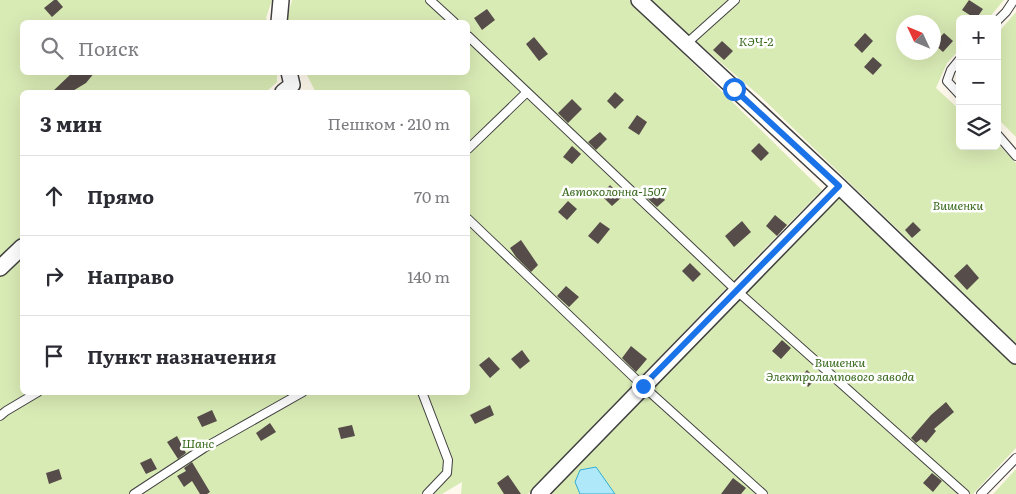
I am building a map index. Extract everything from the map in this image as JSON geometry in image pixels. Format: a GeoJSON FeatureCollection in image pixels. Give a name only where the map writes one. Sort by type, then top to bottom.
{"type":"FeatureCollection","features":[{"type":"Feature","properties":{"kind":"street"},"geometry":{"type":"LineString","coordinates":[[279,20],[280,0]]}},
{"type":"Feature","properties":{"kind":"street"},"geometry":{"type":"LineString","coordinates":[[639,0],[839,186],[1016,356]]}},
{"type":"Feature","properties":{"kind":"street"},"geometry":{"type":"LineString","coordinates":[[539,494],[839,186]]}},
{"type":"Feature","properties":{"kind":"street"},"geometry":{"type":"LineString","coordinates":[[0,268],[20,249]]}},
{"type":"Feature","properties":{"kind":"lane"},"geometry":{"type":"LineString","coordinates":[[430,0],[452,20]]}},
{"type":"Feature","properties":{"kind":"lane"},"geometry":{"type":"LineString","coordinates":[[686,44],[735,0]]}},
{"type":"Feature","properties":{"kind":"lane"},"geometry":{"type":"LineString","coordinates":[[1001,17],[1014,0]]}},
{"type":"Feature","properties":{"kind":"lane"},"geometry":{"type":"LineString","coordinates":[[470,38],[736,290],[965,494]]}},
{"type":"Feature","properties":{"kind":"lane"},"geometry":{"type":"LineString","coordinates":[[956,64],[947,80],[956,90]]}},
{"type":"Feature","properties":{"kind":"lane"},"geometry":{"type":"LineString","coordinates":[[470,147],[526,93]]}},
{"type":"Feature","properties":{"kind":"lane"},"geometry":{"type":"LineString","coordinates":[[1001,139],[1016,156]]}},
{"type":"Feature","properties":{"kind":"lane"},"geometry":{"type":"LineString","coordinates":[[470,221],[643,386],[763,494]]}},
{"type":"Feature","properties":{"kind":"lane"},"geometry":{"type":"LineString","coordinates":[[0,416],[33,395]]}},
{"type":"Feature","properties":{"kind":"lane"},"geometry":{"type":"LineString","coordinates":[[134,494],[204,448],[298,395]]}},
{"type":"Feature","properties":{"kind":"lane"},"geometry":{"type":"LineString","coordinates":[[423,395],[448,460],[447,474],[427,494]]}},
{"type":"Feature","properties":{"kind":"lane"},"geometry":{"type":"LineString","coordinates":[[981,494],[1016,458]]}},
{"type":"Feature","properties":{"kind":"green space"},"geometry":{"type":"Polygon","coordinates":[[[0,0],[272,0],[267,20],[20,20],[20,75],[277,75],[277,82],[268,90],[20,90],[20,242],[0,258],[0,0]]]}},
{"type":"Feature","properties":{"kind":"green space","name":"Автоколонна-1507"},"geometry":{"type":"Polygon","coordinates":[[[292,0],[629,0],[822,190],[528,494],[461,494],[462,482],[442,494],[0,494],[0,275],[20,259],[20,395],[470,395],[470,90],[314,90],[307,75],[470,75],[470,20],[287,20],[292,0]]]}},
{"type":"Feature","properties":{"kind":"green space","name":"Вишенки"},"geometry":{"type":"Polygon","coordinates":[[[652,0],[1004,0],[991,15],[956,15],[956,53],[947,63],[936,88],[956,106],[956,150],[1001,150],[1001,147],[1016,163],[1016,344],[760,96],[700,45],[652,0]]]}},
{"type":"Feature","properties":{"kind":"green space"},"geometry":{"type":"Polygon","coordinates":[[[1016,12],[1016,137],[1001,122],[1001,29],[1016,12]]]}},
{"type":"Feature","properties":{"kind":"green space","name":"Вишенки Электролампового завода"},"geometry":{"type":"Polygon","coordinates":[[[836,195],[1016,362],[1016,448],[973,494],[544,494],[836,195]]]}},
{"type":"Feature","properties":{"kind":"green space"},"geometry":{"type":"Polygon","coordinates":[[[1016,469],[1016,494],[993,494],[1016,469]]]}},
{"type":"Feature","properties":{"kind":"water"},"geometry":{"type":"Polygon","coordinates":[[[596,467],[615,494],[580,494],[575,482],[580,470],[596,467]]]}},
{"type":"Feature","properties":{"kind":"building"},"geometry":{"type":"Polygon","coordinates":[[[54,0],[57,0],[63,7],[52,17],[44,8],[54,0]]]}},
{"type":"Feature","properties":{"kind":"building"},"geometry":{"type":"Polygon","coordinates":[[[969,0],[983,9],[979,15],[970,15],[962,10],[969,0]]]}},
{"type":"Feature","properties":{"kind":"building"},"geometry":{"type":"Polygon","coordinates":[[[487,9],[495,20],[482,30],[474,18],[487,9]]]}},
{"type":"Feature","properties":{"kind":"building"},"geometry":{"type":"Polygon","coordinates":[[[865,33],[873,41],[862,53],[854,45],[865,33]]]}},
{"type":"Feature","properties":{"kind":"building"},"geometry":{"type":"Polygon","coordinates":[[[944,33],[953,41],[943,52],[941,50],[941,36],[944,33]]]}},
{"type":"Feature","properties":{"kind":"building"},"geometry":{"type":"Polygon","coordinates":[[[534,37],[548,54],[539,61],[526,44],[534,37]]]}},
{"type":"Feature","properties":{"kind":"building"},"geometry":{"type":"Polygon","coordinates":[[[722,41],[733,51],[724,60],[713,50],[722,41]]]}},
{"type":"Feature","properties":{"kind":"building"},"geometry":{"type":"Polygon","coordinates":[[[873,57],[882,65],[873,75],[864,67],[873,57]]]}},
{"type":"Feature","properties":{"kind":"building"},"geometry":{"type":"Polygon","coordinates":[[[70,75],[93,75],[86,83],[74,90],[54,90],[70,75]]]}},
{"type":"Feature","properties":{"kind":"building"},"geometry":{"type":"Polygon","coordinates":[[[615,92],[624,100],[615,109],[607,101],[615,92]]]}},
{"type":"Feature","properties":{"kind":"building"},"geometry":{"type":"Polygon","coordinates":[[[572,99],[582,109],[568,123],[558,113],[572,99]]]}},
{"type":"Feature","properties":{"kind":"building"},"geometry":{"type":"Polygon","coordinates":[[[637,115],[647,122],[639,135],[628,128],[637,115]]]}},
{"type":"Feature","properties":{"kind":"building"},"geometry":{"type":"Polygon","coordinates":[[[600,132],[607,139],[596,150],[588,142],[600,132]]]}},
{"type":"Feature","properties":{"kind":"building"},"geometry":{"type":"Polygon","coordinates":[[[759,143],[769,153],[761,161],[751,151],[759,143]]]}},
{"type":"Feature","properties":{"kind":"building"},"geometry":{"type":"Polygon","coordinates":[[[572,146],[581,154],[572,164],[563,157],[572,146]]]}},
{"type":"Feature","properties":{"kind":"building"},"geometry":{"type":"Polygon","coordinates":[[[610,185],[622,197],[612,206],[601,195],[610,185]]]}},
{"type":"Feature","properties":{"kind":"building"},"geometry":{"type":"Polygon","coordinates":[[[657,190],[665,200],[657,207],[647,198],[657,190]]]}},
{"type":"Feature","properties":{"kind":"building"},"geometry":{"type":"Polygon","coordinates":[[[568,201],[577,209],[567,220],[558,212],[568,201]]]}},
{"type":"Feature","properties":{"kind":"building"},"geometry":{"type":"Polygon","coordinates":[[[775,215],[787,225],[777,236],[766,226],[775,215]]]}},
{"type":"Feature","properties":{"kind":"building"},"geometry":{"type":"Polygon","coordinates":[[[742,221],[751,232],[734,247],[725,236],[742,221]]]}},
{"type":"Feature","properties":{"kind":"building"},"geometry":{"type":"Polygon","coordinates":[[[600,222],[610,229],[598,244],[588,236],[600,222]]]}},
{"type":"Feature","properties":{"kind":"building"},"geometry":{"type":"Polygon","coordinates":[[[913,222],[921,230],[912,238],[905,230],[913,222]]]}},
{"type":"Feature","properties":{"kind":"building"},"geometry":{"type":"Polygon","coordinates":[[[521,240],[538,265],[531,272],[510,248],[521,240]]]}},
{"type":"Feature","properties":{"kind":"building"},"geometry":{"type":"Polygon","coordinates":[[[690,263],[701,274],[693,282],[682,271],[690,263]]]}},
{"type":"Feature","properties":{"kind":"building"},"geometry":{"type":"Polygon","coordinates":[[[967,264],[979,278],[967,290],[954,276],[967,264]]]}},
{"type":"Feature","properties":{"kind":"building"},"geometry":{"type":"Polygon","coordinates":[[[566,286],[579,297],[569,307],[557,296],[566,286]]]}},
{"type":"Feature","properties":{"kind":"building"},"geometry":{"type":"Polygon","coordinates":[[[782,340],[791,348],[781,359],[772,351],[782,340]]]}},
{"type":"Feature","properties":{"kind":"building"},"geometry":{"type":"Polygon","coordinates":[[[631,346],[647,359],[636,372],[622,358],[631,346]]]}},
{"type":"Feature","properties":{"kind":"building"},"geometry":{"type":"Polygon","coordinates":[[[522,350],[530,361],[520,369],[511,359],[522,350]]]}},
{"type":"Feature","properties":{"kind":"building"},"geometry":{"type":"Polygon","coordinates":[[[489,357],[500,369],[490,378],[479,365],[489,357]]]}},
{"type":"Feature","properties":{"kind":"building"},"geometry":{"type":"Polygon","coordinates":[[[807,370],[816,379],[808,387],[800,378],[807,370]]]}},
{"type":"Feature","properties":{"kind":"building"},"geometry":{"type":"Polygon","coordinates":[[[946,402],[954,412],[934,429],[936,431],[926,443],[921,439],[916,443],[911,438],[931,415],[946,402]]]}},
{"type":"Feature","properties":{"kind":"building"},"geometry":{"type":"Polygon","coordinates":[[[490,405],[494,415],[475,424],[470,415],[490,405]]]}},
{"type":"Feature","properties":{"kind":"building"},"geometry":{"type":"Polygon","coordinates":[[[212,410],[217,421],[202,427],[197,417],[212,410]]]}},
{"type":"Feature","properties":{"kind":"building"},"geometry":{"type":"Polygon","coordinates":[[[270,423],[276,432],[261,441],[256,433],[270,423]]]}},
{"type":"Feature","properties":{"kind":"building"},"geometry":{"type":"Polygon","coordinates":[[[352,425],[355,436],[341,439],[338,428],[352,425]]]}},
{"type":"Feature","properties":{"kind":"building"},"geometry":{"type":"Polygon","coordinates":[[[177,436],[186,453],[178,459],[167,442],[177,436]]]}},
{"type":"Feature","properties":{"kind":"building"},"geometry":{"type":"Polygon","coordinates":[[[151,458],[157,469],[146,474],[140,463],[151,458]]]}},
{"type":"Feature","properties":{"kind":"building"},"geometry":{"type":"Polygon","coordinates":[[[192,462],[210,492],[207,494],[200,494],[192,481],[184,487],[177,476],[186,471],[184,468],[192,462]]]}},
{"type":"Feature","properties":{"kind":"building"},"geometry":{"type":"Polygon","coordinates":[[[59,469],[62,479],[49,484],[46,473],[59,469]]]}},
{"type":"Feature","properties":{"kind":"building"},"geometry":{"type":"Polygon","coordinates":[[[932,473],[942,481],[933,492],[923,483],[932,473]]]}},
{"type":"Feature","properties":{"kind":"building"},"geometry":{"type":"Polygon","coordinates":[[[508,475],[521,494],[504,494],[497,483],[508,475]]]}},
{"type":"Feature","properties":{"kind":"building"},"geometry":{"type":"Polygon","coordinates":[[[733,478],[746,488],[741,494],[721,494],[733,478]]]}},
{"type":"Feature","properties":{"kind":"route"},"geometry":{"type":"LineString","coordinates":[[643,386],[839,186],[734,89]]}},
{"type":"Feature","properties":{"kind":"park label","name":"КЭЧ-2"},"geometry":{"type":"Point","coordinates":[756,41]}},
{"type":"Feature","properties":{"kind":"park label","name":"Шанс"},"geometry":{"type":"Point","coordinates":[198,443]}}]}
